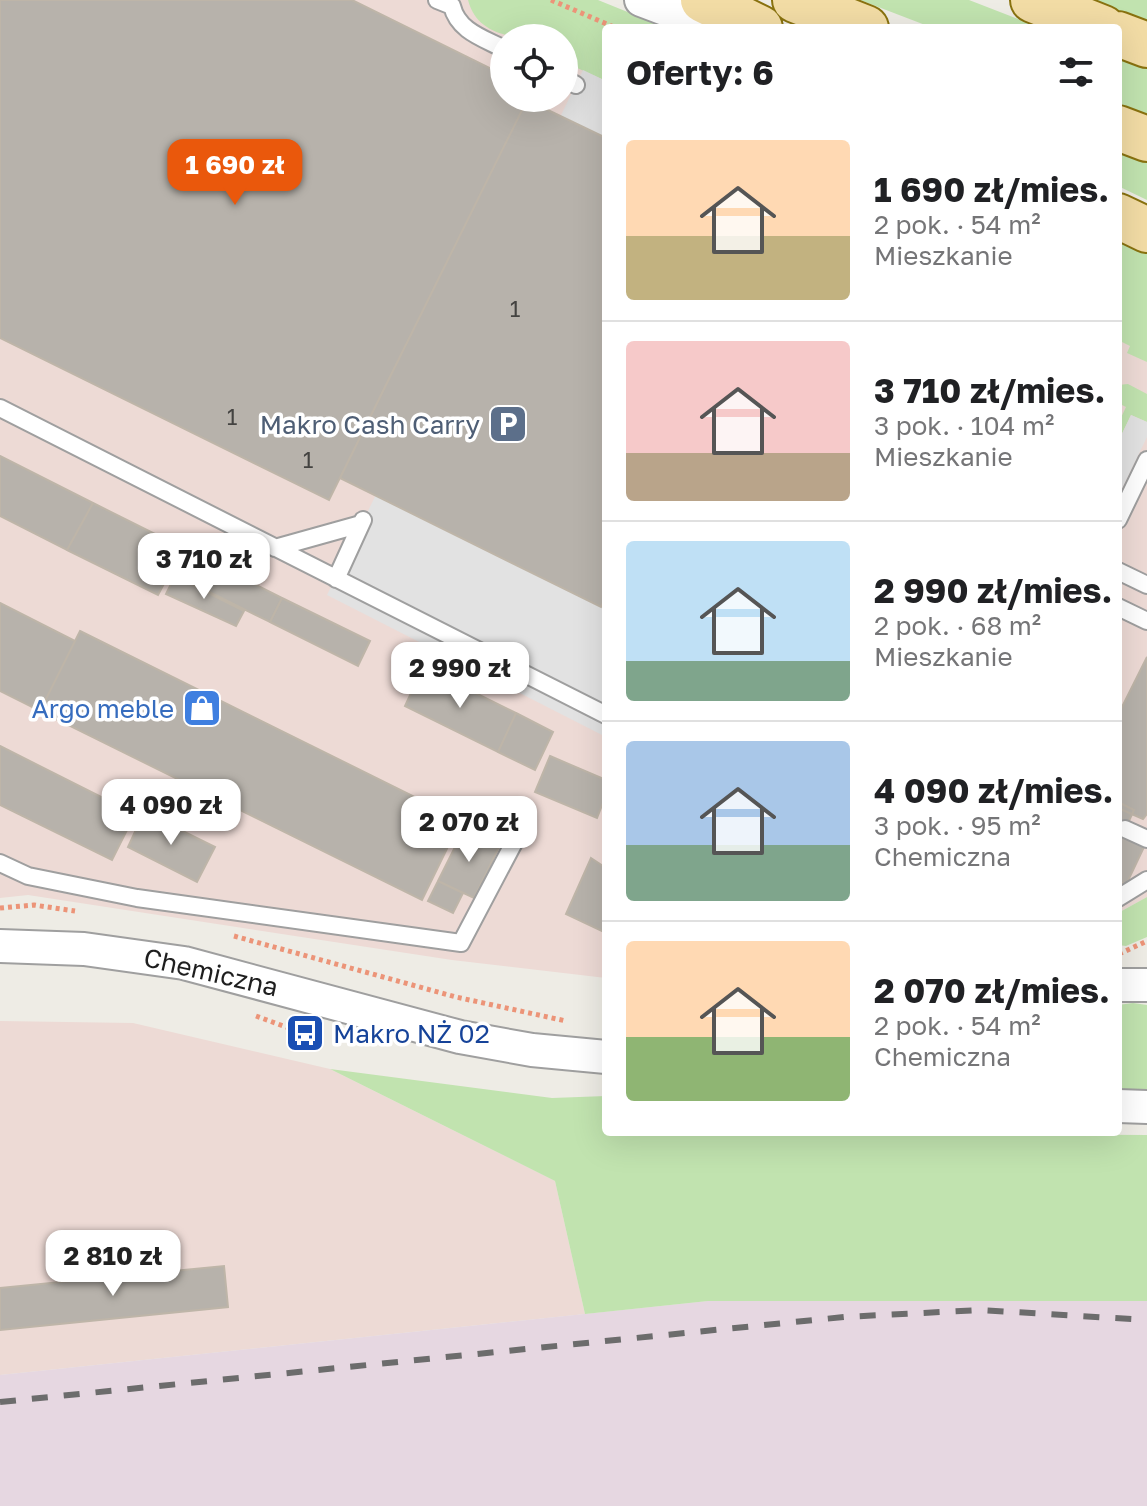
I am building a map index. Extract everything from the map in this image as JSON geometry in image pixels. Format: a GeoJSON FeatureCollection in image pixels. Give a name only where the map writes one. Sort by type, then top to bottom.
{"type":"FeatureCollection","features":[{"type":"Feature","properties":{"kind":"main road"},"geometry":{"type":"LineString","coordinates":[[703,0],[752,24]]}},
{"type":"Feature","properties":{"kind":"main road"},"geometry":{"type":"LineString","coordinates":[[795,0],[856,24]]}},
{"type":"Feature","properties":{"kind":"main road"},"geometry":{"type":"LineString","coordinates":[[1033,0],[1093,24]]}},
{"type":"Feature","properties":{"kind":"main road"},"geometry":{"type":"LineString","coordinates":[[1122,36],[1147,45]]}},
{"type":"Feature","properties":{"kind":"main road"},"geometry":{"type":"LineString","coordinates":[[1122,130],[1147,139]]}},
{"type":"Feature","properties":{"kind":"main road"},"geometry":{"type":"LineString","coordinates":[[1122,218],[1147,230]]}},
{"type":"Feature","properties":{"kind":"street"},"geometry":{"type":"LineString","coordinates":[[641,0],[704,24]]}},
{"type":"Feature","properties":{"kind":"street","name":"Chemiczna"},"geometry":{"type":"LineString","coordinates":[[0,946],[84,949],[184,963],[460,1037],[532,1050],[602,1057]]}},
{"type":"Feature","properties":{"kind":"street"},"geometry":{"type":"LineString","coordinates":[[1122,1106],[1147,1107]]}},
{"type":"Feature","properties":{"kind":"lane"},"geometry":{"type":"LineString","coordinates":[[447,2],[457,22],[490,42]]}},
{"type":"Feature","properties":{"kind":"lane"},"geometry":{"type":"LineString","coordinates":[[0,408],[602,713]]}},
{"type":"Feature","properties":{"kind":"lane"},"geometry":{"type":"LineString","coordinates":[[1122,512],[1146,464]]}},
{"type":"Feature","properties":{"kind":"lane"},"geometry":{"type":"LineString","coordinates":[[275,548],[363,519],[336,579]]}},
{"type":"Feature","properties":{"kind":"lane"},"geometry":{"type":"LineString","coordinates":[[1122,573],[1147,585]]}},
{"type":"Feature","properties":{"kind":"lane"},"geometry":{"type":"LineString","coordinates":[[1122,609],[1147,621]]}},
{"type":"Feature","properties":{"kind":"lane"},"geometry":{"type":"LineString","coordinates":[[0,863],[28,876],[137,898],[461,943],[527,818]]}},
{"type":"Feature","properties":{"kind":"lane"},"geometry":{"type":"LineString","coordinates":[[1125,829],[1147,839]]}},
{"type":"Feature","properties":{"kind":"lane"},"geometry":{"type":"LineString","coordinates":[[1122,896],[1147,880]]}},
{"type":"Feature","properties":{"kind":"path"},"geometry":{"type":"LineString","coordinates":[[551,0],[607,24]]}},
{"type":"Feature","properties":{"kind":"path"},"geometry":{"type":"LineString","coordinates":[[0,908],[34,905],[81,912]]}},
{"type":"Feature","properties":{"kind":"path"},"geometry":{"type":"LineString","coordinates":[[219,932],[456,997],[575,1023]]}},
{"type":"Feature","properties":{"kind":"path"},"geometry":{"type":"LineString","coordinates":[[1124,978],[1147,941]]}},
{"type":"Feature","properties":{"kind":"shaded area"},"geometry":{"type":"Polygon","coordinates":[[[0,0],[485,0],[541,24],[490,24],[490,112],[578,112],[578,40],[602,50],[602,978],[452,960],[28,895],[0,898],[0,0]]]}},
{"type":"Feature","properties":{"kind":"shaded area","name":"Makro Cash Carry"},"geometry":{"type":"Polygon","coordinates":[[[583,70],[602,79],[602,735],[327,595],[563,112],[578,112],[578,80],[583,70]]]}},
{"type":"Feature","properties":{"kind":"shaded area"},"geometry":{"type":"Polygon","coordinates":[[[1122,303],[1147,316],[1147,897],[1122,911],[1122,303]]]}},
{"type":"Feature","properties":{"kind":"shaded area"},"geometry":{"type":"Polygon","coordinates":[[[1131,415],[1147,422],[1147,437],[1122,489],[1122,434],[1131,415]]]}},
{"type":"Feature","properties":{"kind":"shaded area"},"geometry":{"type":"Polygon","coordinates":[[[0,1021],[133,1023],[330,1069],[555,1181],[585,1314],[0,1375],[0,1021]]]}},
{"type":"Feature","properties":{"kind":"shaded area"},"geometry":{"type":"Polygon","coordinates":[[[708,1301],[1147,1301],[1147,1506],[0,1506],[0,1375],[708,1301]]]}},
{"type":"Feature","properties":{"kind":"green space"},"geometry":{"type":"Polygon","coordinates":[[[468,0],[598,0],[657,24],[602,24],[602,79],[578,68],[578,24],[490,24],[490,28],[483,24],[468,0]]]}},
{"type":"Feature","properties":{"kind":"green space"},"geometry":{"type":"Polygon","coordinates":[[[860,0],[969,0],[1031,24],[923,24],[860,0]]]}},
{"type":"Feature","properties":{"kind":"green space"},"geometry":{"type":"Polygon","coordinates":[[[1091,0],[1147,0],[1147,22],[1091,0]]]}},
{"type":"Feature","properties":{"kind":"green space"},"geometry":{"type":"Polygon","coordinates":[[[1122,60],[1147,69],[1147,114],[1122,105],[1122,60]]]}},
{"type":"Feature","properties":{"kind":"green space"},"geometry":{"type":"Polygon","coordinates":[[[1122,153],[1147,162],[1147,200],[1122,188],[1122,153]]]}},
{"type":"Feature","properties":{"kind":"green space"},"geometry":{"type":"Polygon","coordinates":[[[1122,242],[1147,254],[1147,362],[1127,353],[1130,346],[1122,342],[1122,242]]]}},
{"type":"Feature","properties":{"kind":"green space"},"geometry":{"type":"Polygon","coordinates":[[[1128,384],[1147,394],[1147,422],[1131,415],[1122,434],[1122,416],[1126,407],[1122,405],[1122,385],[1128,384]]]}},
{"type":"Feature","properties":{"kind":"green space"},"geometry":{"type":"Polygon","coordinates":[[[1147,897],[1147,937],[1122,946],[1122,911],[1147,897]]]}},
{"type":"Feature","properties":{"kind":"green space"},"geometry":{"type":"Polygon","coordinates":[[[1122,1004],[1147,1005],[1147,1089],[1135,1092],[1122,1090],[1122,1004]]]}},
{"type":"Feature","properties":{"kind":"green space"},"geometry":{"type":"Polygon","coordinates":[[[330,1069],[552,1098],[602,1096],[602,1136],[1147,1135],[1147,1301],[708,1301],[585,1314],[555,1181],[330,1069]]]}},
{"type":"Feature","properties":{"kind":"building"},"geometry":{"type":"Polygon","coordinates":[[[0,0],[352,0],[490,68],[490,112],[521,112],[329,500],[0,338],[0,0]]]}},
{"type":"Feature","properties":{"kind":"building","name":"Makro Cash Carry"},"geometry":{"type":"Polygon","coordinates":[[[521,112],[552,112],[602,136],[601,607],[340,478],[521,112]]]}},
{"type":"Feature","properties":{"kind":"building"},"geometry":{"type":"Polygon","coordinates":[[[0,456],[93,503],[67,550],[0,516],[0,456]]]}},
{"type":"Feature","properties":{"kind":"building"},"geometry":{"type":"Polygon","coordinates":[[[93,503],[183,548],[158,595],[67,550],[93,503]]]}},
{"type":"Feature","properties":{"kind":"building"},"geometry":{"type":"Polygon","coordinates":[[[183,548],[282,598],[270,622],[171,573],[183,548]]]}},
{"type":"Feature","properties":{"kind":"building"},"geometry":{"type":"Polygon","coordinates":[[[175,576],[244,611],[236,626],[166,594],[175,576]]]}},
{"type":"Feature","properties":{"kind":"building"},"geometry":{"type":"Polygon","coordinates":[[[282,598],[370,641],[358,666],[270,622],[282,598]]]}},
{"type":"Feature","properties":{"kind":"building"},"geometry":{"type":"Polygon","coordinates":[[[0,603],[75,641],[40,711],[0,691],[0,603]]]}},
{"type":"Feature","properties":{"kind":"building"},"geometry":{"type":"Polygon","coordinates":[[[80,631],[461,820],[422,900],[40,711],[80,631]]]}},
{"type":"Feature","properties":{"kind":"building"},"geometry":{"type":"Polygon","coordinates":[[[1147,657],[1147,814],[1143,819],[1122,810],[1122,707],[1147,657]]]}},
{"type":"Feature","properties":{"kind":"building"},"geometry":{"type":"Polygon","coordinates":[[[423,667],[516,713],[498,752],[405,706],[423,667]]]}},
{"type":"Feature","properties":{"kind":"building"},"geometry":{"type":"Polygon","coordinates":[[[516,713],[553,732],[535,770],[498,752],[516,713]]]}},
{"type":"Feature","properties":{"kind":"building"},"geometry":{"type":"Polygon","coordinates":[[[0,746],[135,814],[112,860],[0,805],[0,746]]]}},
{"type":"Feature","properties":{"kind":"building"},"geometry":{"type":"Polygon","coordinates":[[[550,756],[602,778],[602,805],[597,818],[535,792],[550,756]]]}},
{"type":"Feature","properties":{"kind":"building"},"geometry":{"type":"Polygon","coordinates":[[[1122,804],[1134,810],[1122,836],[1122,804]]]}},
{"type":"Feature","properties":{"kind":"building"},"geometry":{"type":"Polygon","coordinates":[[[144,812],[215,847],[197,882],[128,847],[144,812]]]}},
{"type":"Feature","properties":{"kind":"building"},"geometry":{"type":"Polygon","coordinates":[[[464,829],[499,847],[474,898],[438,881],[464,829]]]}},
{"type":"Feature","properties":{"kind":"building"},"geometry":{"type":"Polygon","coordinates":[[[1122,836],[1144,847],[1126,885],[1122,883],[1122,836]]]}},
{"type":"Feature","properties":{"kind":"building"},"geometry":{"type":"Polygon","coordinates":[[[591,858],[602,865],[602,931],[566,914],[591,858]]]}},
{"type":"Feature","properties":{"kind":"building"},"geometry":{"type":"Polygon","coordinates":[[[438,881],[463,893],[453,913],[428,901],[438,881]]]}},
{"type":"Feature","properties":{"kind":"building"},"geometry":{"type":"Polygon","coordinates":[[[224,1266],[228,1307],[0,1330],[0,1288],[224,1266]]]}},
{"type":"Feature","properties":{"kind":"railway"},"geometry":{"type":"LineString","coordinates":[[0,1402],[844,1317],[980,1310],[1147,1320]]}},
{"type":"Feature","properties":{"kind":"place","name":"Makro Cash Carry"},"geometry":{"type":"Point","coordinates":[508,424]}},
{"type":"Feature","properties":{"kind":"place","name":"Argo meble"},"geometry":{"type":"Point","coordinates":[202,708]}},
{"type":"Feature","properties":{"kind":"place","name":"Makro NŻ 02"},"geometry":{"type":"Point","coordinates":[305,1033]}}]}
